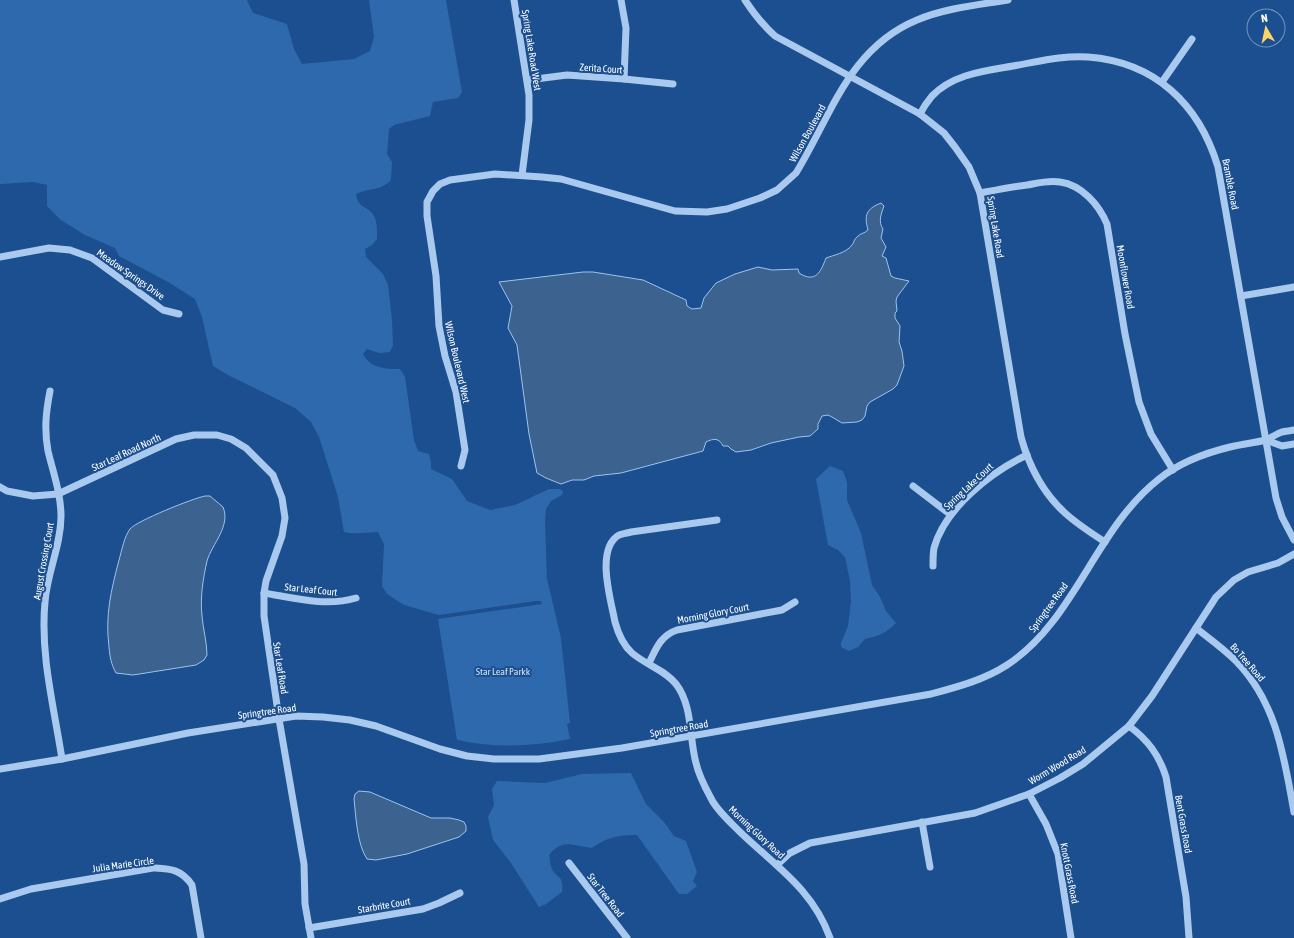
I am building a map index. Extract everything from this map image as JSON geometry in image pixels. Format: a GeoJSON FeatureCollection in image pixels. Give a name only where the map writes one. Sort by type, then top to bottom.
{"type":"FeatureCollection","features":[{"type":"Feature","properties":{"kind":"street","name":"Spring Lake Road West"},"geometry":{"type":"LineString","coordinates":[[514,0],[528,80],[529,95],[529,120],[522,175]]}},
{"type":"Feature","properties":{"kind":"street"},"geometry":{"type":"LineString","coordinates":[[622,0],[626,28],[624,79]]}},
{"type":"Feature","properties":{"kind":"street","name":"Spring Lake Road"},"geometry":{"type":"LineString","coordinates":[[745,0],[762,25],[775,36],[920,114],[944,132],[969,166],[980,193],[1021,436],[1026,455],[1042,486],[1051,499],[1072,519],[1105,542]]}},
{"type":"Feature","properties":{"kind":"street"},"geometry":{"type":"LineString","coordinates":[[962,0],[963,8]]}},
{"type":"Feature","properties":{"kind":"street","name":"Wilson Boulevard"},"geometry":{"type":"LineString","coordinates":[[433,191],[440,184],[450,180],[496,174],[522,175],[561,179],[675,211],[707,212],[744,204],[770,194],[796,173],[849,76],[871,49],[893,32],[918,19],[934,14],[1008,0]]}},
{"type":"Feature","properties":{"kind":"street"},"geometry":{"type":"LineString","coordinates":[[1162,82],[1192,39]]}},
{"type":"Feature","properties":{"kind":"street","name":"Bramble Road"},"geometry":{"type":"LineString","coordinates":[[920,114],[932,96],[938,91],[955,80],[969,74],[1060,58],[1088,57],[1106,59],[1128,65],[1158,79],[1173,90],[1202,127],[1214,152],[1220,178],[1276,498],[1282,517],[1294,540]]}},
{"type":"Feature","properties":{"kind":"street","name":"Zerita Court"},"geometry":{"type":"LineString","coordinates":[[528,80],[567,75],[674,84]]}},
{"type":"Feature","properties":{"kind":"street","name":"Moonflower Road"},"geometry":{"type":"LineString","coordinates":[[980,193],[1043,182],[1062,182],[1083,192],[1100,210],[1107,224],[1125,334],[1139,402],[1151,434],[1174,470]]}},
{"type":"Feature","properties":{"kind":"street","name":"Wilson Boulevard West"},"geometry":{"type":"LineString","coordinates":[[433,191],[427,202],[427,216],[436,276],[439,326],[445,356],[456,392],[464,450],[461,466]]}},
{"type":"Feature","properties":{"kind":"street","name":"Meadow Springs Drive"},"geometry":{"type":"LineString","coordinates":[[0,257],[49,248],[70,250],[92,258],[163,310],[178,314]]}},
{"type":"Feature","properties":{"kind":"street"},"geometry":{"type":"LineString","coordinates":[[1241,296],[1294,287]]}},
{"type":"Feature","properties":{"kind":"street","name":"August Crossing Court"},"geometry":{"type":"LineString","coordinates":[[50,391],[45,418],[48,449],[58,494],[61,516],[59,539],[48,582],[45,602],[44,630],[45,659],[62,759]]}},
{"type":"Feature","properties":{"kind":"street","name":"Springtree Road"},"geometry":{"type":"LineString","coordinates":[[0,769],[62,759],[188,733],[296,716],[350,720],[394,731],[440,749],[467,756],[494,760],[539,759],[622,748],[931,694],[974,681],[994,673],[1016,658],[1036,641],[1049,626],[1121,518],[1137,499],[1160,478],[1186,462],[1208,453],[1266,440],[1282,432],[1294,430]]}},
{"type":"Feature","properties":{"kind":"street","name":"Star Leaf Road North"},"geometry":{"type":"LineString","coordinates":[[0,487],[33,496],[58,494],[176,439],[194,435],[216,435],[231,439],[246,448],[257,458]]}},
{"type":"Feature","properties":{"kind":"street","name":"Springtree Road"},"geometry":{"type":"LineString","coordinates":[[1266,440],[1282,446],[1294,444]]}},
{"type":"Feature","properties":{"kind":"street","name":"Spring Lake Court"},"geometry":{"type":"LineString","coordinates":[[933,566],[934,548],[945,522],[960,504],[1002,468],[1026,455]]}},
{"type":"Feature","properties":{"kind":"street","name":"Star Leaf Road"},"geometry":{"type":"LineString","coordinates":[[257,458],[273,475],[282,498],[285,518],[282,536],[266,581],[264,593],[264,616],[279,719],[304,864],[305,904],[311,938]]}},
{"type":"Feature","properties":{"kind":"street"},"geometry":{"type":"LineString","coordinates":[[913,486],[951,515]]}},
{"type":"Feature","properties":{"kind":"street","name":"Morning Glory Road"},"geometry":{"type":"LineString","coordinates":[[716,520],[631,532],[619,536],[609,547],[605,561],[617,631],[624,644],[632,653],[665,673],[676,683],[683,694],[692,736],[695,763],[702,781],[714,803],[721,813],[800,887],[818,913],[830,938]]}},
{"type":"Feature","properties":{"kind":"street","name":"Worm Wood Road"},"geometry":{"type":"LineString","coordinates":[[778,865],[790,853],[810,843],[975,813],[1029,794],[1083,764],[1129,726],[1152,696],[1216,597],[1234,580],[1248,572],[1278,563],[1294,554]]}},
{"type":"Feature","properties":{"kind":"street","name":"Star Leaf Court"},"geometry":{"type":"LineString","coordinates":[[264,593],[314,601],[342,602],[356,598]]}},
{"type":"Feature","properties":{"kind":"street","name":"Morning Glory Court"},"geometry":{"type":"LineString","coordinates":[[649,663],[660,641],[671,632],[782,610],[795,602]]}},
{"type":"Feature","properties":{"kind":"street","name":"Bo Tree Road"},"geometry":{"type":"LineString","coordinates":[[1196,628],[1221,647],[1237,662],[1259,690],[1270,710],[1283,751],[1294,812]]}},
{"type":"Feature","properties":{"kind":"street","name":"Bent Grass Road"},"geometry":{"type":"LineString","coordinates":[[1129,726],[1145,740],[1157,755],[1166,777],[1186,897],[1189,938]]}},
{"type":"Feature","properties":{"kind":"street","name":"Knott Grass Road"},"geometry":{"type":"LineString","coordinates":[[1029,794],[1046,824],[1058,854],[1072,938]]}},
{"type":"Feature","properties":{"kind":"street"},"geometry":{"type":"LineString","coordinates":[[922,822],[930,867]]}},
{"type":"Feature","properties":{"kind":"street","name":"Star Tree Road"},"geometry":{"type":"LineString","coordinates":[[569,863],[627,938]]}},
{"type":"Feature","properties":{"kind":"street","name":"Julia Marie Circle"},"geometry":{"type":"LineString","coordinates":[[0,898],[31,889],[153,868],[169,869],[178,872],[192,885],[201,938]]}},
{"type":"Feature","properties":{"kind":"street","name":"Starbrite Court"},"geometry":{"type":"LineString","coordinates":[[309,928],[423,909],[460,893]]}},
{"type":"Feature","properties":{"kind":"green space","name":"Star Leaf Parkk"},"geometry":{"type":"Polygon","coordinates":[[[0,0],[247,0],[253,13],[287,24],[294,49],[302,64],[354,59],[370,51],[374,37],[369,0],[446,0],[462,92],[458,98],[433,102],[430,116],[394,125],[389,129],[387,154],[392,162],[391,180],[379,188],[356,194],[358,202],[369,210],[374,216],[377,226],[377,239],[372,245],[365,249],[366,257],[383,274],[388,285],[392,320],[393,345],[390,352],[379,353],[367,349],[363,354],[366,359],[378,367],[400,369],[405,377],[414,440],[418,451],[429,454],[431,469],[452,479],[467,501],[490,510],[515,505],[549,489],[560,489],[563,491],[562,495],[551,501],[546,509],[545,520],[547,579],[561,638],[570,723],[567,724],[570,739],[542,744],[514,746],[471,743],[457,740],[438,619],[542,604],[541,601],[439,615],[404,605],[387,594],[382,586],[384,544],[378,532],[344,532],[338,497],[319,437],[311,422],[295,408],[213,366],[202,317],[195,299],[168,282],[119,256],[115,248],[85,235],[61,220],[47,206],[47,185],[33,182],[0,184],[0,0]]]}},
{"type":"Feature","properties":{"kind":"green space"},"geometry":{"type":"Polygon","coordinates":[[[830,466],[843,471],[847,482],[847,500],[861,533],[872,585],[880,597],[886,611],[896,623],[882,634],[865,639],[858,647],[849,651],[841,647],[841,643],[848,626],[851,601],[850,581],[845,557],[838,550],[828,545],[816,479],[830,466]]]}},
{"type":"Feature","properties":{"kind":"green space"},"geometry":{"type":"Polygon","coordinates":[[[631,773],[646,804],[664,822],[674,836],[686,841],[697,872],[693,881],[697,886],[687,894],[679,894],[637,835],[624,835],[603,841],[592,848],[569,844],[559,846],[554,850],[549,855],[550,864],[554,872],[561,880],[562,892],[546,904],[539,907],[511,863],[493,840],[488,817],[494,805],[492,789],[497,781],[545,783],[582,774],[631,773]]]}},
{"type":"Feature","properties":{"kind":"shaded area"},"geometry":{"type":"Polygon","coordinates":[[[881,203],[884,206],[880,218],[883,229],[881,238],[886,247],[882,256],[886,258],[891,276],[909,281],[897,297],[897,311],[895,313],[895,318],[900,326],[899,342],[904,366],[897,385],[893,389],[870,402],[862,420],[857,422],[842,423],[828,415],[822,416],[818,424],[818,429],[810,436],[771,443],[751,450],[736,452],[728,446],[723,446],[718,440],[711,440],[706,442],[703,451],[621,473],[594,476],[584,480],[572,480],[561,484],[537,473],[529,434],[517,345],[508,328],[512,306],[499,282],[593,272],[643,280],[686,300],[687,306],[692,309],[701,308],[704,298],[716,283],[735,274],[758,267],[772,270],[798,269],[799,273],[805,276],[814,277],[820,271],[826,258],[847,250],[858,236],[868,230],[866,220],[867,213],[876,205],[881,203]]]}},
{"type":"Feature","properties":{"kind":"shaded area"},"geometry":{"type":"Polygon","coordinates":[[[205,496],[210,496],[223,507],[225,514],[223,528],[207,561],[202,588],[201,609],[207,655],[204,660],[196,665],[133,675],[116,673],[110,654],[108,614],[116,571],[123,544],[128,532],[134,525],[153,516],[178,505],[205,496]]]}},
{"type":"Feature","properties":{"kind":"shaded area"},"geometry":{"type":"Polygon","coordinates":[[[359,791],[370,792],[431,818],[450,818],[459,820],[464,822],[466,831],[459,837],[407,854],[376,860],[367,859],[361,846],[356,822],[354,799],[355,794],[359,791]]]}}]}
